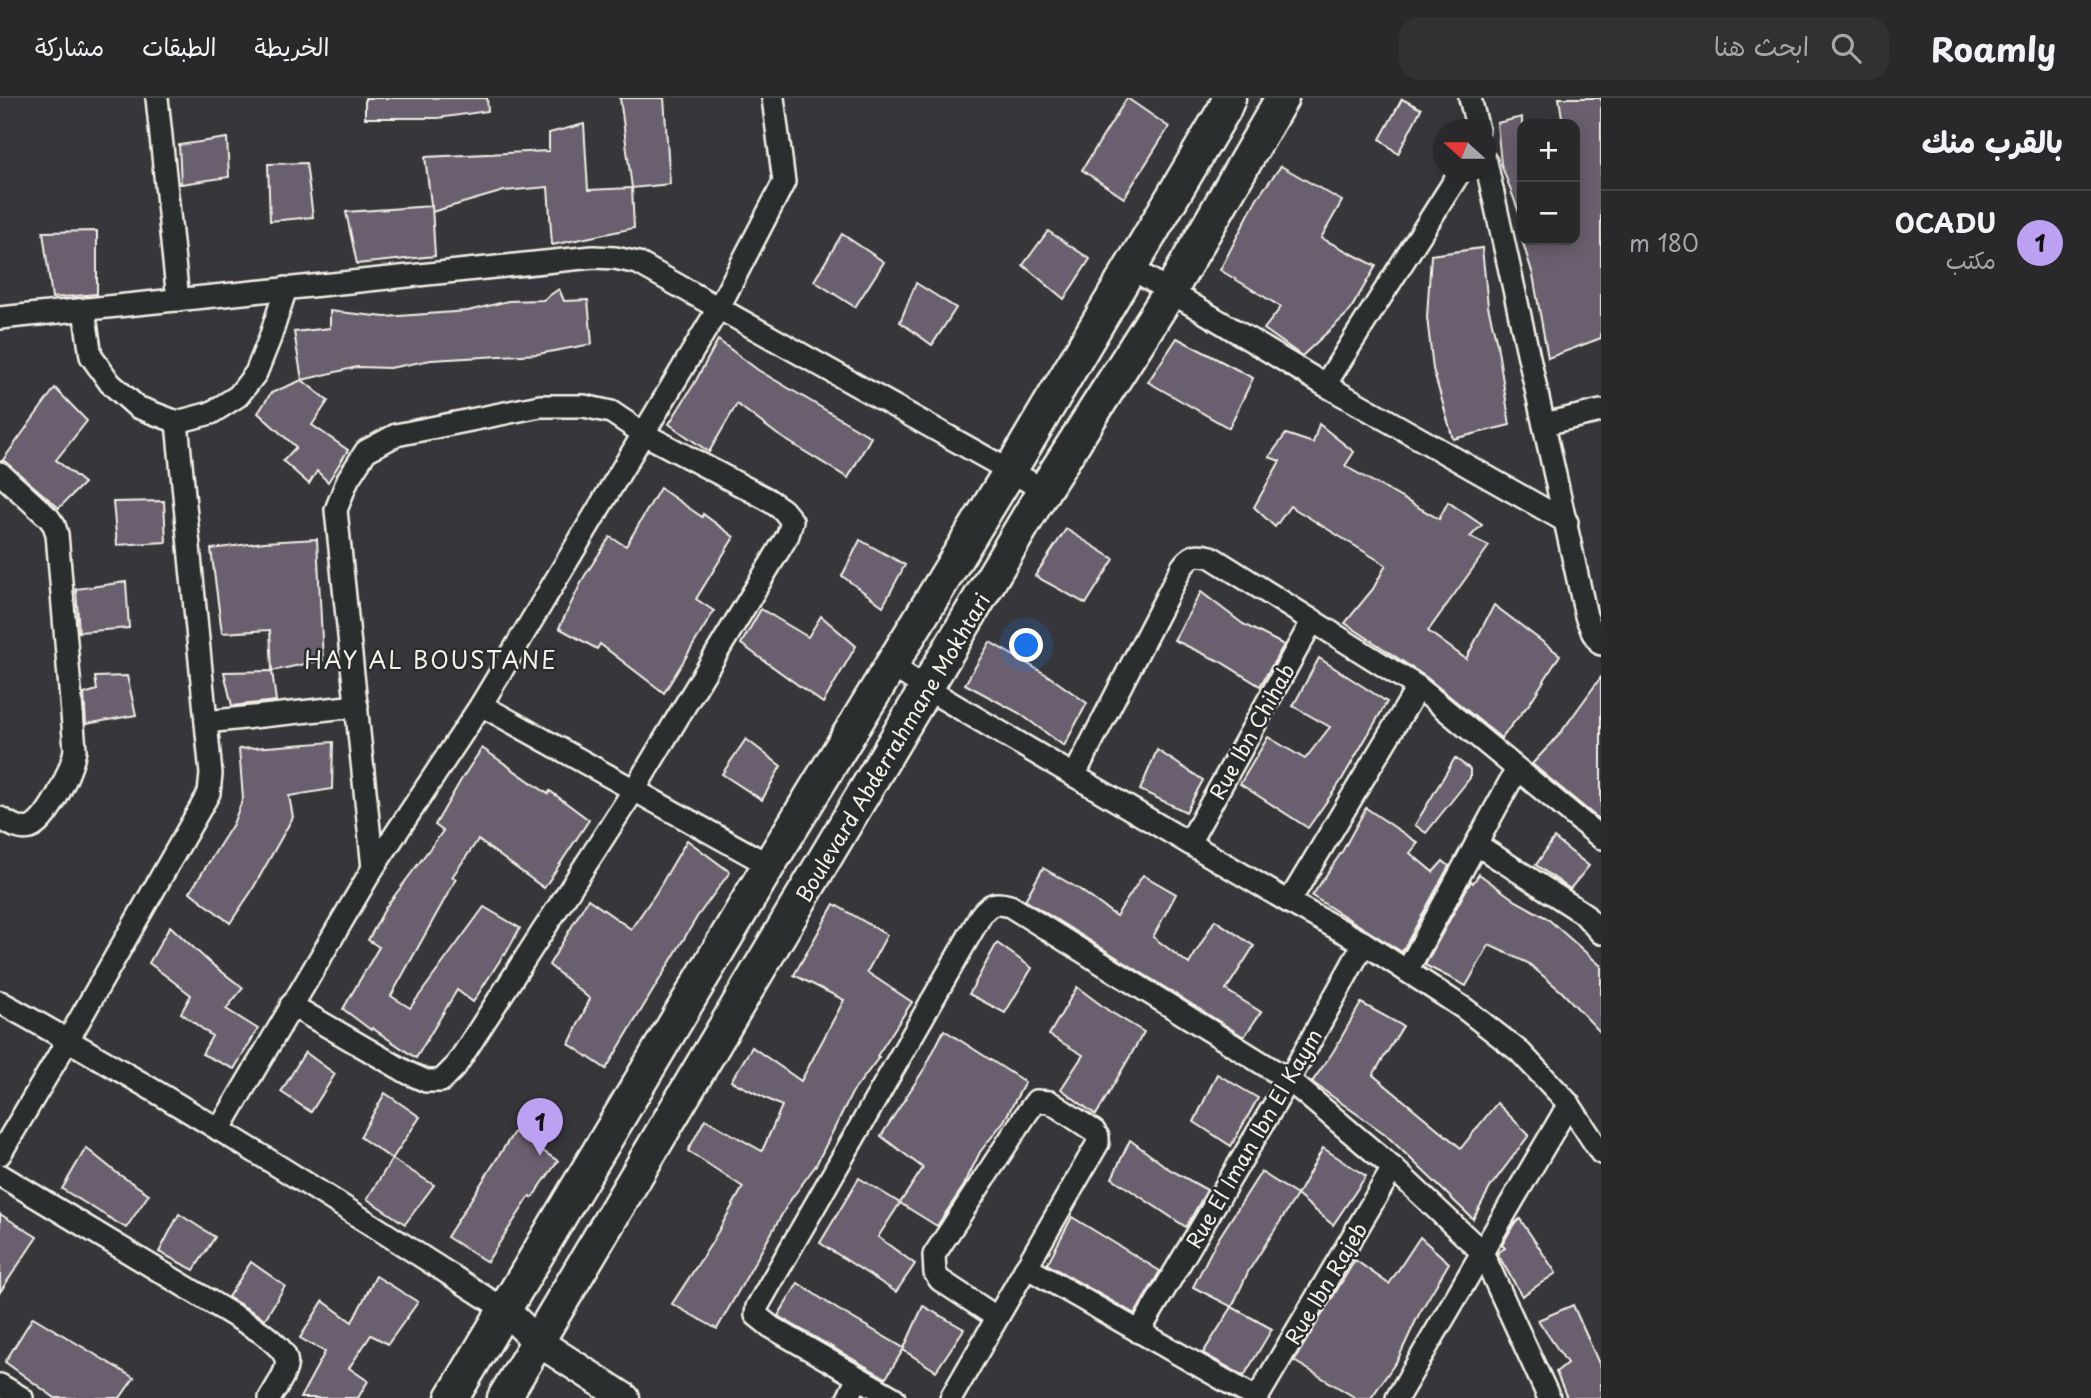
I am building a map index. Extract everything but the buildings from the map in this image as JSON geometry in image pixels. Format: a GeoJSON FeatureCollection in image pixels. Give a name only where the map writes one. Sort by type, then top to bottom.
{"type":"FeatureCollection","features":[{"type":"Feature","properties":{"kind":"main road","name":"Boulevard Abderrahmane Mokhtari"},"geometry":{"type":"LineString","coordinates":[[452,1398],[769,865],[1010,471],[1229,98]]}},
{"type":"Feature","properties":{"kind":"main road","name":"Boulevard Abderrahmane Mokhtari"},"geometry":{"type":"LineString","coordinates":[[504,1398],[1044,490],[1170,292],[1282,98]]}},
{"type":"Feature","properties":{"kind":"street"},"geometry":{"type":"LineString","coordinates":[[157,98],[178,300]]}},
{"type":"Feature","properties":{"kind":"street"},"geometry":{"type":"LineString","coordinates":[[219,1130],[373,869],[481,705],[718,309],[784,182],[773,98]]}},
{"type":"Feature","properties":{"kind":"street"},"geometry":{"type":"LineString","coordinates":[[1470,98],[1475,119]]}},
{"type":"Feature","properties":{"kind":"street"},"geometry":{"type":"LineString","coordinates":[[1325,385],[1454,182]]}},
{"type":"Feature","properties":{"kind":"street"},"geometry":{"type":"LineString","coordinates":[[1490,182],[1586,616],[1601,644]]}},
{"type":"Feature","properties":{"kind":"street"},"geometry":{"type":"LineString","coordinates":[[0,318],[593,257],[615,258],[638,263],[1044,490]]}},
{"type":"Feature","properties":{"kind":"street"},"geometry":{"type":"LineString","coordinates":[[1131,268],[1325,385],[1567,522]]}},
{"type":"Feature","properties":{"kind":"street"},"geometry":{"type":"LineString","coordinates":[[84,310],[91,356],[110,383],[137,407],[177,422],[211,413],[238,396],[256,373],[286,288]]}},
{"type":"Feature","properties":{"kind":"street"},"geometry":{"type":"LineString","coordinates":[[291,1005],[426,1082],[441,1081],[455,1067],[634,790],[788,535],[792,521],[783,510],[611,412],[584,406],[540,406],[397,435],[366,451],[348,479],[336,510],[373,869]]}},
{"type":"Feature","properties":{"kind":"street"},"geometry":{"type":"LineString","coordinates":[[1544,424],[1601,411]]}},
{"type":"Feature","properties":{"kind":"street"},"geometry":{"type":"LineString","coordinates":[[0,1154],[209,793],[211,774],[177,422]]}},
{"type":"Feature","properties":{"kind":"street"},"geometry":{"type":"LineString","coordinates":[[0,474],[49,518],[57,534],[75,749],[69,774],[40,822],[32,828],[20,829],[0,818]]}},
{"type":"Feature","properties":{"kind":"street"},"geometry":{"type":"LineString","coordinates":[[1074,776],[1182,567],[1190,556],[1198,554],[1210,557],[1418,687],[1601,838]]}},
{"type":"Feature","properties":{"kind":"street","name":"Rue Ibn Chihab"},"geometry":{"type":"LineString","coordinates":[[1189,843],[1313,620]]}},
{"type":"Feature","properties":{"kind":"street"},"geometry":{"type":"LineString","coordinates":[[892,666],[1074,776],[1364,943],[1465,1009],[1520,1052],[1569,1104],[1601,1153]]}},
{"type":"Feature","properties":{"kind":"street"},"geometry":{"type":"LineString","coordinates":[[1289,902],[1418,687]]}},
{"type":"Feature","properties":{"kind":"street"},"geometry":{"type":"LineString","coordinates":[[481,705],[769,865]]}},
{"type":"Feature","properties":{"kind":"street"},"geometry":{"type":"LineString","coordinates":[[206,722],[357,706]]}},
{"type":"Feature","properties":{"kind":"street"},"geometry":{"type":"LineString","coordinates":[[1407,971],[1517,769]]}},
{"type":"Feature","properties":{"kind":"street"},"geometry":{"type":"LineString","coordinates":[[1476,845],[1583,913],[1601,933]]}},
{"type":"Feature","properties":{"kind":"street"},"geometry":{"type":"LineString","coordinates":[[894,1398],[759,1320],[756,1315],[757,1307],[989,905],[998,903],[1010,906],[1290,1080],[1393,1168],[1482,1252],[1549,1398]]}},
{"type":"Feature","properties":{"kind":"street","name":"Rue El Iman Ibn El Kaym"},"geometry":{"type":"LineString","coordinates":[[1139,1332],[1290,1080],[1364,943]]}},
{"type":"Feature","properties":{"kind":"street"},"geometry":{"type":"LineString","coordinates":[[0,1002],[219,1130],[505,1310],[537,1341],[625,1398]]}},
{"type":"Feature","properties":{"kind":"street"},"geometry":{"type":"LineString","coordinates":[[951,1398],[1098,1143],[1094,1131],[1043,1100],[1036,1101],[1027,1112],[934,1255],[934,1273],[940,1280],[996,1317]]}},
{"type":"Feature","properties":{"kind":"street"},"geometry":{"type":"LineString","coordinates":[[1397,1398],[1569,1104]]}},
{"type":"Feature","properties":{"kind":"street","name":"Rue Ibn Rajeb"},"geometry":{"type":"LineString","coordinates":[[1256,1398],[1393,1168]]}},
{"type":"Feature","properties":{"kind":"street"},"geometry":{"type":"LineString","coordinates":[[0,1175],[261,1332],[281,1348],[286,1358],[286,1371],[270,1398]]}},
{"type":"Feature","properties":{"kind":"street"},"geometry":{"type":"LineString","coordinates":[[1026,1267],[1256,1398]]}},
{"type":"Feature","properties":{"kind":"street"},"geometry":{"type":"LineString","coordinates":[[848,1398],[858,1378]]}},
{"type":"Feature","properties":{"kind":"street"},"geometry":{"type":"LineString","coordinates":[[0,1385],[22,1398]]}},
{"type":"Feature","properties":{"kind":"place","name":"OCADU"},"geometry":{"type":"Point","coordinates":[540,1156]}},
{"type":"Feature","properties":{"kind":"district","name":"HAY AL BOUSTANE"},"geometry":{"type":"Point","coordinates":[431,659]}}]}
